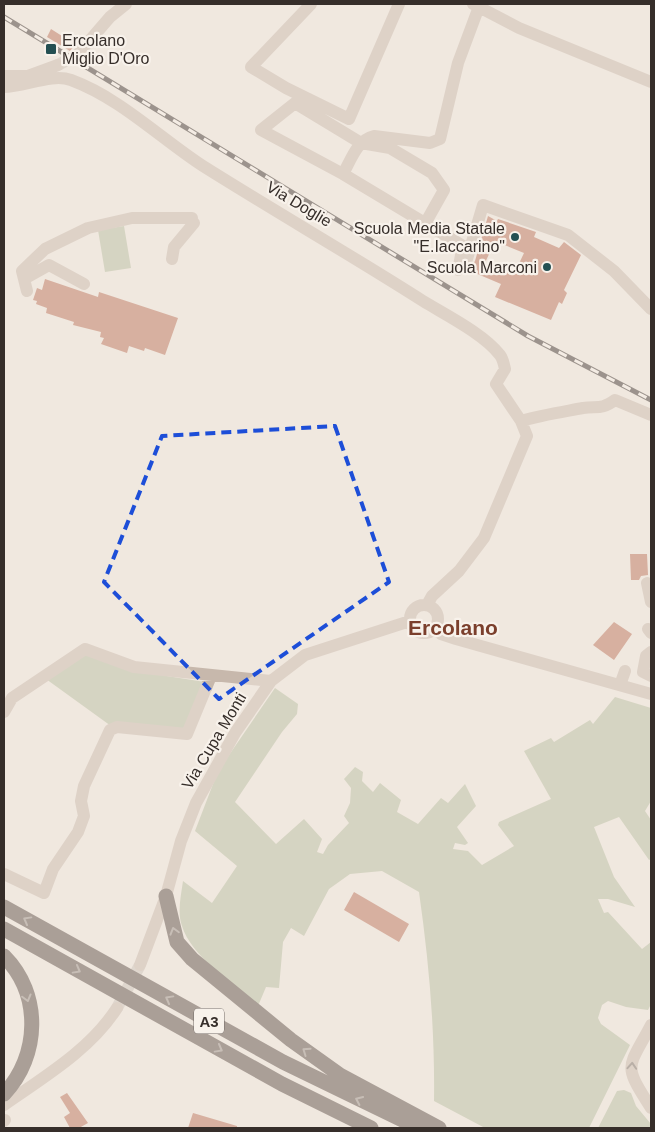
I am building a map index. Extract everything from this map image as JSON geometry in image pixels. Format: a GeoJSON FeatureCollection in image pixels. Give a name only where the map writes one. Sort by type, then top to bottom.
{"type":"FeatureCollection","features":[{"type":"Feature","properties":{"kind":"highway"},"geometry":{"type":"LineString","coordinates":[[166,896],[177,942],[192,959],[291,1040],[340,1075],[439,1128]]}},
{"type":"Feature","properties":{"kind":"highway","name":"A3"},"geometry":{"type":"LineString","coordinates":[[4,907],[283,1062],[418,1128]]}},
{"type":"Feature","properties":{"kind":"highway","name":"A3"},"geometry":{"type":"LineString","coordinates":[[4,930],[282,1084],[371,1128]]}},
{"type":"Feature","properties":{"kind":"highway"},"geometry":{"type":"LineString","coordinates":[[4,956],[12,964],[25,988],[32,1014],[32,1038],[26,1062],[14,1084],[4,1094]]}},
{"type":"Feature","properties":{"kind":"street"},"geometry":{"type":"LineString","coordinates":[[78,54],[110,17],[126,4]]}},
{"type":"Feature","properties":{"kind":"street"},"geometry":{"type":"LineString","coordinates":[[310,4],[251,67],[286,88],[349,119],[399,4]]}},
{"type":"Feature","properties":{"kind":"street"},"geometry":{"type":"LineString","coordinates":[[343,174],[360,143],[374,136],[430,143],[440,139],[458,63],[477,4],[519,28],[651,82]]}},
{"type":"Feature","properties":{"kind":"street"},"geometry":{"type":"LineString","coordinates":[[4,76],[28,76],[58,65]]}},
{"type":"Feature","properties":{"kind":"street","name":"Via Doglie"},"geometry":{"type":"LineString","coordinates":[[4,87],[18,87],[54,78],[69,79],[98,92],[203,166],[492,345],[502,357],[505,369],[496,384],[522,421]]}},
{"type":"Feature","properties":{"kind":"street"},"geometry":{"type":"LineString","coordinates":[[426,222],[444,190],[432,173],[390,148],[360,143],[295,103],[261,130],[343,174],[426,222],[463,246],[460,273],[483,205],[568,235],[614,271],[651,310]]}},
{"type":"Feature","properties":{"kind":"street"},"geometry":{"type":"LineString","coordinates":[[84,284],[49,265],[25,285],[22,271],[45,249],[88,228],[132,218],[193,220],[174,246],[172,259]]}},
{"type":"Feature","properties":{"kind":"street"},"geometry":{"type":"LineString","coordinates":[[427,605],[432,596],[473,555],[484,538],[527,436],[522,421],[547,414],[583,408],[604,408],[615,400],[651,415]]}},
{"type":"Feature","properties":{"kind":"street"},"geometry":{"type":"LineString","coordinates":[[647,583],[651,602]]}},
{"type":"Feature","properties":{"kind":"street"},"geometry":{"type":"LineString","coordinates":[[427,605],[436,611],[438,616],[434,628],[426,633],[421,633],[412,627],[410,621],[412,611],[416,607],[427,605]]}},
{"type":"Feature","properties":{"kind":"street","name":"Via Cupa Monti"},"geometry":{"type":"LineString","coordinates":[[140,965],[166,896],[181,841],[196,803],[235,734],[271,680],[305,655],[410,621]]}},
{"type":"Feature","properties":{"kind":"street"},"geometry":{"type":"LineString","coordinates":[[434,628],[440,634],[456,639],[651,694]]}},
{"type":"Feature","properties":{"kind":"street"},"geometry":{"type":"LineString","coordinates":[[4,712],[12,698],[85,649],[134,667],[211,676],[271,680]]}},
{"type":"Feature","properties":{"kind":"street"},"geometry":{"type":"LineString","coordinates":[[651,652],[646,656],[643,672],[651,676]]}},
{"type":"Feature","properties":{"kind":"street"},"geometry":{"type":"LineString","coordinates":[[620,685],[624,671]]}},
{"type":"Feature","properties":{"kind":"street"},"geometry":{"type":"LineString","coordinates":[[4,874],[44,893],[53,869],[78,832],[84,816],[81,801],[84,786],[110,730],[117,727],[187,734],[211,676]]}},
{"type":"Feature","properties":{"kind":"street"},"geometry":{"type":"LineString","coordinates":[[4,1105],[89,1042],[108,1022],[117,1008]]}},
{"type":"Feature","properties":{"kind":"street"},"geometry":{"type":"LineString","coordinates":[[651,1025],[635,1050],[631,1063],[632,1078],[651,1108]]}},
{"type":"Feature","properties":{"kind":"highlighted area"},"geometry":{"type":"Polygon","coordinates":[[[335,426],[389,582],[219,699],[104,582],[162,436],[335,426]]]}},
{"type":"Feature","properties":{"kind":"green space"},"geometry":{"type":"Polygon","coordinates":[[[124,226],[131,268],[105,272],[98,230],[124,226]]]}},
{"type":"Feature","properties":{"kind":"green space"},"geometry":{"type":"Polygon","coordinates":[[[84,654],[135,671],[205,682],[184,729],[111,726],[46,679],[84,654]]]}},
{"type":"Feature","properties":{"kind":"green space"},"geometry":{"type":"Polygon","coordinates":[[[275,688],[298,704],[297,714],[282,732],[235,802],[276,844],[304,819],[322,839],[317,852],[323,854],[328,845],[349,823],[344,816],[350,803],[351,788],[344,779],[355,767],[363,772],[362,781],[373,792],[380,783],[401,800],[397,812],[418,824],[441,798],[448,803],[465,784],[476,806],[457,827],[468,843],[465,845],[455,843],[453,849],[468,851],[482,865],[514,846],[498,825],[499,822],[551,799],[524,751],[551,738],[554,742],[590,720],[593,724],[615,697],[651,708],[651,801],[645,811],[651,820],[651,859],[649,860],[619,817],[594,827],[614,877],[635,907],[608,899],[598,899],[604,913],[608,912],[642,949],[651,942],[651,1004],[648,1010],[626,1007],[608,1001],[602,1005],[598,1018],[601,1024],[630,1045],[589,1128],[485,1128],[434,1101],[431,996],[419,892],[382,871],[350,874],[329,889],[304,936],[291,928],[283,942],[279,988],[266,987],[258,1006],[215,970],[194,948],[182,926],[180,915],[183,881],[212,903],[237,866],[195,831],[218,771],[275,688]]]}},
{"type":"Feature","properties":{"kind":"green space"},"geometry":{"type":"Polygon","coordinates":[[[624,1090],[631,1093],[636,1106],[651,1124],[651,1128],[598,1128],[617,1091],[624,1090]]]}},
{"type":"Feature","properties":{"kind":"building"},"geometry":{"type":"Polygon","coordinates":[[[51,29],[62,36],[73,36],[79,40],[70,51],[47,37],[51,29]]]}},
{"type":"Feature","properties":{"kind":"building","name":"Scuola Marconi"},"geometry":{"type":"Polygon","coordinates":[[[488,216],[497,221],[498,219],[536,232],[534,237],[559,248],[564,242],[581,255],[564,290],[567,293],[562,304],[559,302],[551,320],[495,297],[501,284],[468,270],[475,261],[488,216]],[[495,241],[484,265],[504,275],[507,268],[515,272],[524,253],[495,241]]]}},
{"type":"Feature","properties":{"kind":"building"},"geometry":{"type":"Polygon","coordinates":[[[45,279],[98,297],[99,292],[178,318],[165,355],[145,348],[144,351],[129,346],[127,353],[101,344],[104,338],[100,337],[101,332],[73,325],[74,322],[46,313],[47,308],[36,304],[37,301],[33,300],[37,288],[42,290],[45,279]]]}},
{"type":"Feature","properties":{"kind":"building"},"geometry":{"type":"Polygon","coordinates":[[[630,554],[647,554],[648,575],[641,576],[639,580],[631,580],[630,554]]]}},
{"type":"Feature","properties":{"kind":"building"},"geometry":{"type":"Polygon","coordinates":[[[614,622],[632,634],[614,660],[593,645],[614,622]]]}},
{"type":"Feature","properties":{"kind":"building"},"geometry":{"type":"Polygon","coordinates":[[[354,892],[409,924],[399,942],[344,910],[354,892]]]}},
{"type":"Feature","properties":{"kind":"building"},"geometry":{"type":"Polygon","coordinates":[[[67,1093],[88,1123],[79,1128],[70,1128],[64,1117],[70,1113],[60,1097],[67,1093]]]}},
{"type":"Feature","properties":{"kind":"building"},"geometry":{"type":"Polygon","coordinates":[[[193,1113],[237,1126],[237,1128],[188,1128],[193,1113]]]}},
{"type":"Feature","properties":{"kind":"tunnel"},"geometry":{"type":"LineString","coordinates":[[58,65],[78,54]]}},
{"type":"Feature","properties":{"kind":"tunnel"},"geometry":{"type":"LineString","coordinates":[[117,1008],[140,965]]}},
{"type":"Feature","properties":{"kind":"railway"},"geometry":{"type":"LineString","coordinates":[[4,17],[528,336],[651,400]]}},
{"type":"Feature","properties":{"kind":"place","name":"Ercolano Miglio D'Oro"},"geometry":{"type":"Point","coordinates":[51,49]}},
{"type":"Feature","properties":{"kind":"place","name":"Scuola Media Statale \"E.Iaccarino\""},"geometry":{"type":"Point","coordinates":[515,237]}},
{"type":"Feature","properties":{"kind":"place","name":"Scuola Marconi"},"geometry":{"type":"Point","coordinates":[547,267]}},
{"type":"Feature","properties":{"kind":"district","name":"Ercolano"},"geometry":{"type":"Point","coordinates":[453,627]}}]}
